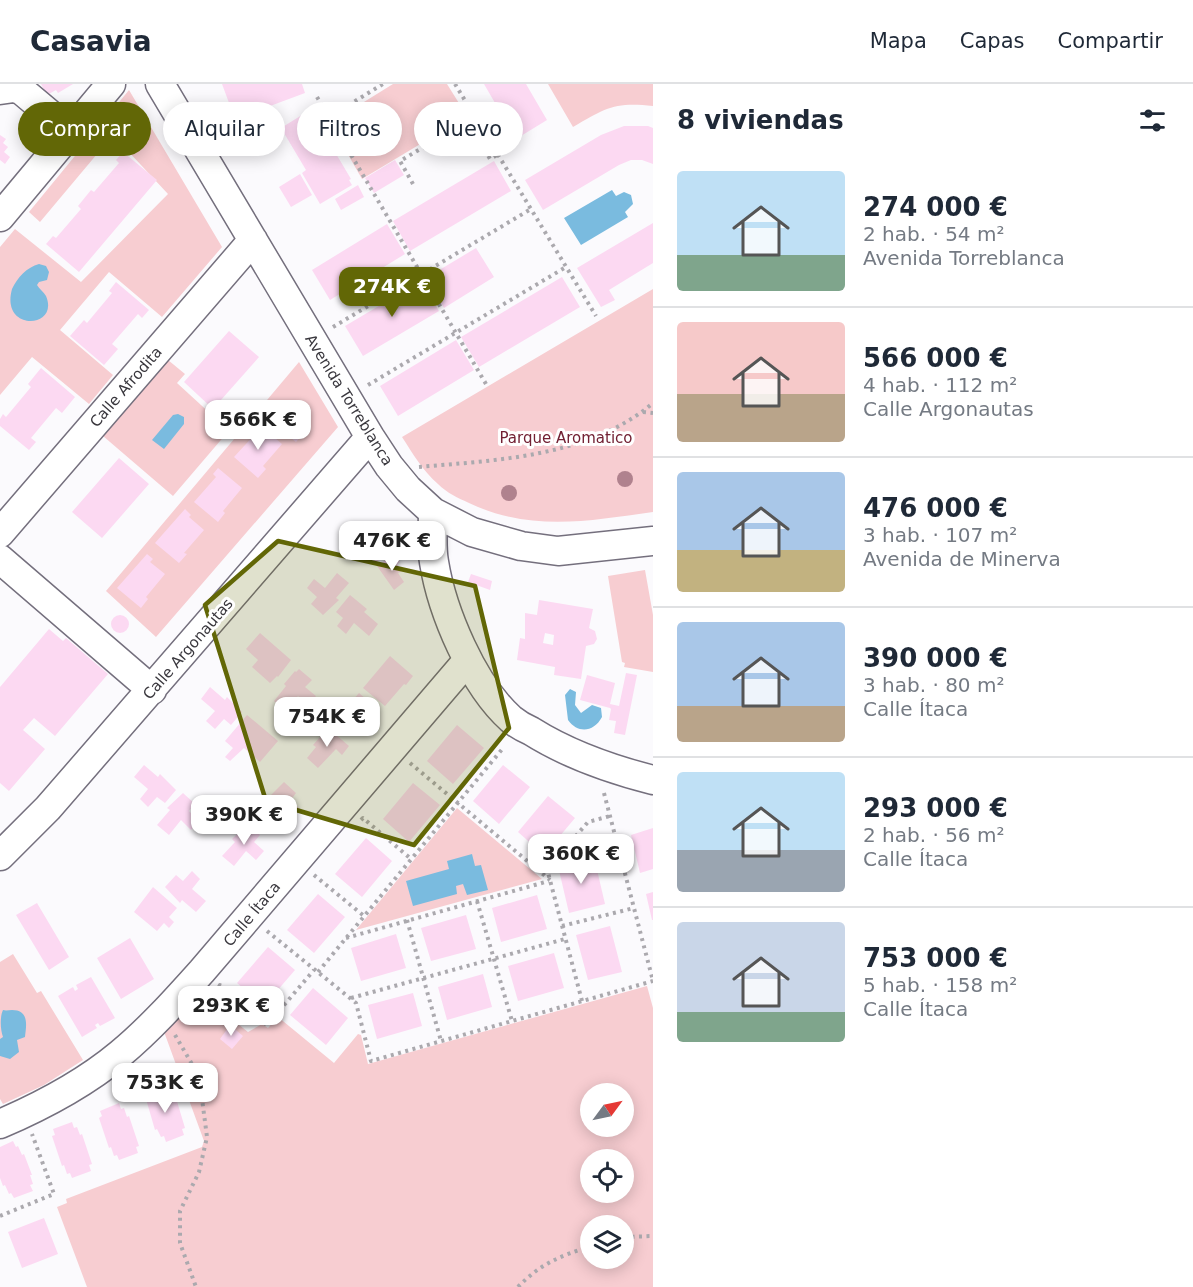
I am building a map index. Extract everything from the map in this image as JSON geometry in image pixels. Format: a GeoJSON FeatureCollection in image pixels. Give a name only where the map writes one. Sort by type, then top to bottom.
{"type":"FeatureCollection","features":[{"type":"Feature","properties":{"kind":"street"},"geometry":{"type":"LineString","coordinates":[[96,102],[111,84]]}},
{"type":"Feature","properties":{"kind":"street","name":"Avenida Torreblanca"},"geometry":{"type":"LineString","coordinates":[[160,84],[370,437],[408,489],[433,512],[472,532],[520,546],[558,551],[653,541]]}},
{"type":"Feature","properties":{"kind":"street"},"geometry":{"type":"LineString","coordinates":[[0,90],[14,88],[21,90],[35,102]]}},
{"type":"Feature","properties":{"kind":"street"},"geometry":{"type":"LineString","coordinates":[[0,217],[51,156]]}},
{"type":"Feature","properties":{"kind":"street","name":"Calle Afrodita"},"geometry":{"type":"LineString","coordinates":[[0,533],[253,240]]}},
{"type":"Feature","properties":{"kind":"street","name":"Calle Argonautas"},"geometry":{"type":"LineString","coordinates":[[0,855],[48,808],[370,437]]}},
{"type":"Feature","properties":{"kind":"street"},"geometry":{"type":"LineString","coordinates":[[433,512],[433,552],[442,594],[467,661],[487,690],[512,720],[551,744],[592,762],[653,780]]}},
{"type":"Feature","properties":{"kind":"street"},"geometry":{"type":"LineString","coordinates":[[0,560],[152,690]]}},
{"type":"Feature","properties":{"kind":"street","name":"Calle Ítaca"},"geometry":{"type":"LineString","coordinates":[[12,1119],[61,1095],[97,1071],[126,1049],[163,1013],[202,971],[467,661]]}},
{"type":"Feature","properties":{"kind":"path"},"geometry":{"type":"LineString","coordinates":[[354,102],[383,84]]}},
{"type":"Feature","properties":{"kind":"path"},"geometry":{"type":"LineString","coordinates":[[455,84],[466,102]]}},
{"type":"Feature","properties":{"kind":"path"},"geometry":{"type":"LineString","coordinates":[[317,97],[320,102]]}},
{"type":"Feature","properties":{"kind":"path"},"geometry":{"type":"LineString","coordinates":[[413,184],[400,161],[414,153]]}},
{"type":"Feature","properties":{"kind":"path"},"geometry":{"type":"LineString","coordinates":[[352,156],[486,384]]}},
{"type":"Feature","properties":{"kind":"path"},"geometry":{"type":"LineString","coordinates":[[498,156],[596,316]]}},
{"type":"Feature","properties":{"kind":"path"},"geometry":{"type":"LineString","coordinates":[[333,327],[531,209]]}},
{"type":"Feature","properties":{"kind":"path"},"geometry":{"type":"LineString","coordinates":[[368,385],[566,267]]}},
{"type":"Feature","properties":{"kind":"path"},"geometry":{"type":"LineString","coordinates":[[422,467],[514,457],[553,450],[600,436],[642,412],[653,403]]}},
{"type":"Feature","properties":{"kind":"path"},"geometry":{"type":"LineString","coordinates":[[642,412],[653,413]]}},
{"type":"Feature","properties":{"kind":"path"},"geometry":{"type":"LineString","coordinates":[[220,985],[267,1025],[346,938],[504,747]]}},
{"type":"Feature","properties":{"kind":"path"},"geometry":{"type":"LineString","coordinates":[[403,771],[410,763],[550,880]]}},
{"type":"Feature","properties":{"kind":"path"},"geometry":{"type":"LineString","coordinates":[[273,922],[266,931],[356,1003],[371,1060],[653,981],[604,793]]}},
{"type":"Feature","properties":{"kind":"path"},"geometry":{"type":"LineString","coordinates":[[356,826],[369,810]]}},
{"type":"Feature","properties":{"kind":"path"},"geometry":{"type":"LineString","coordinates":[[582,1001],[547,869],[588,822],[610,816]]}},
{"type":"Feature","properties":{"kind":"path"},"geometry":{"type":"LineString","coordinates":[[363,818],[411,859]]}},
{"type":"Feature","properties":{"kind":"path"},"geometry":{"type":"LineString","coordinates":[[308,882],[315,874],[364,916]]}},
{"type":"Feature","properties":{"kind":"path"},"geometry":{"type":"LineString","coordinates":[[346,938],[550,880]]}},
{"type":"Feature","properties":{"kind":"path"},"geometry":{"type":"LineString","coordinates":[[477,901],[512,1021]]}},
{"type":"Feature","properties":{"kind":"path"},"geometry":{"type":"LineString","coordinates":[[562,926],[634,908]]}},
{"type":"Feature","properties":{"kind":"path"},"geometry":{"type":"LineString","coordinates":[[407,920],[441,1041]]}},
{"type":"Feature","properties":{"kind":"path"},"geometry":{"type":"LineString","coordinates":[[350,998],[565,939]]}},
{"type":"Feature","properties":{"kind":"path"},"geometry":{"type":"LineString","coordinates":[[214,992],[228,976]]}},
{"type":"Feature","properties":{"kind":"path"},"geometry":{"type":"LineString","coordinates":[[163,1013],[199,1076],[207,1137],[199,1172],[180,1210],[180,1243],[196,1287]]}},
{"type":"Feature","properties":{"kind":"path"},"geometry":{"type":"LineString","coordinates":[[0,1216],[54,1194],[12,1119]]}},
{"type":"Feature","properties":{"kind":"path"},"geometry":{"type":"LineString","coordinates":[[634,1237],[653,1236]]}},
{"type":"Feature","properties":{"kind":"path"},"geometry":{"type":"LineString","coordinates":[[518,1287],[532,1272],[545,1264],[580,1249]]}},
{"type":"Feature","properties":{"kind":"highlighted area"},"geometry":{"type":"Polygon","coordinates":[[[278,541],[475,586],[509,728],[414,845],[266,801],[205,605],[278,541]]]}},
{"type":"Feature","properties":{"kind":"green space"},"geometry":{"type":"Polygon","coordinates":[[[393,84],[447,84],[458,102],[414,102],[414,148],[402,155],[402,102],[364,102],[393,84]]]}},
{"type":"Feature","properties":{"kind":"green space"},"geometry":{"type":"Polygon","coordinates":[[[548,84],[653,84],[653,106],[629,105],[611,108],[573,127],[548,84]]]}},
{"type":"Feature","properties":{"kind":"green space"},"geometry":{"type":"Polygon","coordinates":[[[129,90],[136,102],[119,102],[129,90]]]}},
{"type":"Feature","properties":{"kind":"green space"},"geometry":{"type":"Polygon","coordinates":[[[151,127],[163,147],[163,156],[168,156],[222,247],[162,317],[109,272],[60,330],[113,375],[89,404],[32,357],[0,395],[0,247],[15,229],[81,282],[168,194],[133,156],[151,156],[151,127]]]}},
{"type":"Feature","properties":{"kind":"green space"},"geometry":{"type":"Polygon","coordinates":[[[75,156],[95,156],[40,222],[29,212],[75,156]]]}},
{"type":"Feature","properties":{"kind":"green space"},"geometry":{"type":"Polygon","coordinates":[[[349,156],[400,156],[362,179],[349,156]]]}},
{"type":"Feature","properties":{"kind":"green space","name":"Parque Aromatico"},"geometry":{"type":"Polygon","coordinates":[[[653,289],[653,512],[560,522],[514,518],[492,512],[453,495],[441,487],[423,468],[402,437],[653,289]]]}},
{"type":"Feature","properties":{"kind":"green space"},"geometry":{"type":"Polygon","coordinates":[[[168,360],[185,374],[177,383],[213,416],[222,406],[238,420],[173,496],[103,436],[168,360]]]}},
{"type":"Feature","properties":{"kind":"green space"},"geometry":{"type":"Polygon","coordinates":[[[299,362],[338,427],[156,637],[106,591],[299,362]]]}},
{"type":"Feature","properties":{"kind":"green space"},"geometry":{"type":"Polygon","coordinates":[[[645,570],[653,615],[653,672],[624,667],[608,576],[645,570]]]}},
{"type":"Feature","properties":{"kind":"green space"},"geometry":{"type":"Polygon","coordinates":[[[457,808],[542,879],[356,930],[457,808]]]}},
{"type":"Feature","properties":{"kind":"green space"},"geometry":{"type":"Polygon","coordinates":[[[13,954],[37,993],[41,991],[83,1060],[44,1085],[3,1104],[0,1099],[0,962],[13,954]]]}},
{"type":"Feature","properties":{"kind":"green space"},"geometry":{"type":"Polygon","coordinates":[[[647,986],[653,1008],[653,1287],[87,1287],[57,1207],[67,1203],[66,1199],[202,1147],[204,1141],[163,1029],[183,1008],[196,1017],[209,1001],[248,1032],[262,1024],[268,1028],[278,1017],[334,1063],[358,1034],[361,1035],[368,1064],[647,986]]]}},
{"type":"Feature","properties":{"kind":"water"},"geometry":{"type":"Polygon","coordinates":[[[612,190],[616,196],[624,192],[631,195],[633,204],[625,212],[628,217],[581,245],[564,218],[612,190]]]}},
{"type":"Feature","properties":{"kind":"water"},"geometry":{"type":"Polygon","coordinates":[[[39,264],[46,266],[49,272],[47,280],[37,285],[46,296],[48,307],[45,315],[38,320],[21,319],[14,313],[11,303],[12,289],[23,274],[39,264]]]}},
{"type":"Feature","properties":{"kind":"water"},"geometry":{"type":"Polygon","coordinates":[[[178,414],[184,417],[184,424],[164,449],[152,440],[173,415],[178,414]]]}},
{"type":"Feature","properties":{"kind":"water"},"geometry":{"type":"Polygon","coordinates":[[[570,689],[576,692],[575,705],[581,713],[592,705],[601,708],[602,717],[595,726],[586,729],[576,728],[568,720],[565,695],[570,689]]]}},
{"type":"Feature","properties":{"kind":"water"},"geometry":{"type":"Polygon","coordinates":[[[472,854],[475,866],[481,865],[488,890],[467,895],[463,884],[456,886],[457,894],[413,906],[406,881],[449,869],[447,861],[472,854]]]}},
{"type":"Feature","properties":{"kind":"water"},"geometry":{"type":"Polygon","coordinates":[[[3,1010],[18,1011],[26,1020],[25,1037],[17,1040],[19,1052],[10,1059],[0,1056],[3,1010]]]}},
{"type":"Feature","properties":{"kind":"building"},"geometry":{"type":"Polygon","coordinates":[[[41,84],[73,84],[58,93],[56,90],[47,95],[41,84]]]}},
{"type":"Feature","properties":{"kind":"building"},"geometry":{"type":"Polygon","coordinates":[[[222,84],[302,84],[305,93],[281,102],[229,102],[222,84]]]}},
{"type":"Feature","properties":{"kind":"building"},"geometry":{"type":"Polygon","coordinates":[[[484,84],[526,84],[547,120],[523,135],[523,102],[494,102],[484,84]]]}},
{"type":"Feature","properties":{"kind":"building"},"geometry":{"type":"Polygon","coordinates":[[[297,118],[297,155],[285,135],[285,126],[297,118]]]}},
{"type":"Feature","properties":{"kind":"building"},"geometry":{"type":"Polygon","coordinates":[[[624,126],[653,128],[653,164],[642,160],[631,160],[619,165],[543,210],[525,180],[601,135],[624,126]]]}},
{"type":"Feature","properties":{"kind":"building"},"geometry":{"type":"Polygon","coordinates":[[[0,135],[6,139],[3,143],[8,147],[4,152],[10,157],[5,164],[0,160],[0,135]]]}},
{"type":"Feature","properties":{"kind":"building"},"geometry":{"type":"Polygon","coordinates":[[[120,156],[128,156],[157,180],[79,272],[46,244],[53,236],[56,238],[81,209],[78,206],[91,190],[94,192],[119,163],[116,160],[120,156]]]}},
{"type":"Feature","properties":{"kind":"building"},"geometry":{"type":"Polygon","coordinates":[[[298,156],[337,156],[351,179],[349,180],[352,185],[320,204],[302,173],[306,170],[298,156]]]}},
{"type":"Feature","properties":{"kind":"building"},"geometry":{"type":"Polygon","coordinates":[[[395,160],[404,175],[374,193],[365,178],[395,160]]]}},
{"type":"Feature","properties":{"kind":"building"},"geometry":{"type":"Polygon","coordinates":[[[494,161],[511,191],[410,251],[393,221],[494,161]]]}},
{"type":"Feature","properties":{"kind":"building"},"geometry":{"type":"Polygon","coordinates":[[[300,174],[312,195],[291,207],[279,187],[300,174]]]}},
{"type":"Feature","properties":{"kind":"building"},"geometry":{"type":"Polygon","coordinates":[[[358,185],[364,197],[341,210],[335,199],[358,185]]]}},
{"type":"Feature","properties":{"kind":"building"},"geometry":{"type":"Polygon","coordinates":[[[653,223],[653,263],[609,290],[615,300],[601,307],[577,268],[653,223]]]}},
{"type":"Feature","properties":{"kind":"building"},"geometry":{"type":"Polygon","coordinates":[[[387,224],[405,254],[330,300],[312,270],[387,224]]]}},
{"type":"Feature","properties":{"kind":"building"},"geometry":{"type":"Polygon","coordinates":[[[476,248],[494,277],[444,308],[426,278],[476,248]]]}},
{"type":"Feature","properties":{"kind":"building"},"geometry":{"type":"Polygon","coordinates":[[[562,277],[580,307],[479,367],[461,337],[562,277]]]}},
{"type":"Feature","properties":{"kind":"building"},"geometry":{"type":"Polygon","coordinates":[[[421,281],[439,311],[363,356],[345,326],[421,281]]]}},
{"type":"Feature","properties":{"kind":"building"},"geometry":{"type":"Polygon","coordinates":[[[116,282],[149,310],[142,318],[138,314],[112,344],[118,349],[104,365],[70,336],[84,320],[87,323],[112,293],[109,291],[116,282]]]}},
{"type":"Feature","properties":{"kind":"building"},"geometry":{"type":"Polygon","coordinates":[[[229,331],[259,357],[213,409],[184,382],[229,331]]]}},
{"type":"Feature","properties":{"kind":"building"},"geometry":{"type":"Polygon","coordinates":[[[456,340],[474,370],[398,416],[380,386],[456,340]]]}},
{"type":"Feature","properties":{"kind":"building"},"geometry":{"type":"Polygon","coordinates":[[[41,368],[75,397],[62,413],[56,408],[31,438],[36,442],[29,450],[0,426],[0,419],[3,414],[6,417],[31,387],[28,384],[41,368]]]}},
{"type":"Feature","properties":{"kind":"building"},"geometry":{"type":"Polygon","coordinates":[[[291,401],[299,408],[291,418],[306,431],[296,442],[281,430],[279,432],[264,417],[275,404],[282,411],[291,401]]]}},
{"type":"Feature","properties":{"kind":"building"},"geometry":{"type":"Polygon","coordinates":[[[259,424],[282,444],[263,466],[266,469],[258,478],[234,457],[256,433],[253,430],[259,424]]]}},
{"type":"Feature","properties":{"kind":"building"},"geometry":{"type":"Polygon","coordinates":[[[119,458],[149,484],[102,538],[72,512],[119,458]]]}},
{"type":"Feature","properties":{"kind":"building"},"geometry":{"type":"Polygon","coordinates":[[[218,468],[242,488],[223,511],[225,513],[218,522],[194,502],[216,477],[213,474],[218,468]]]}},
{"type":"Feature","properties":{"kind":"building"},"geometry":{"type":"Polygon","coordinates":[[[185,509],[191,515],[189,517],[204,530],[184,553],[187,554],[179,563],[155,543],[185,509]]]}},
{"type":"Feature","properties":{"kind":"building"},"geometry":{"type":"Polygon","coordinates":[[[356,521],[359,524],[364,521],[367,525],[372,522],[380,533],[362,545],[349,526],[356,521]]]}},
{"type":"Feature","properties":{"kind":"building"},"geometry":{"type":"Polygon","coordinates":[[[388,535],[397,547],[375,563],[366,550],[388,535]]]}},
{"type":"Feature","properties":{"kind":"building"},"geometry":{"type":"Polygon","coordinates":[[[147,554],[153,559],[150,562],[165,574],[146,597],[148,599],[141,608],[117,588],[147,554]]]}},
{"type":"Feature","properties":{"kind":"building"},"geometry":{"type":"Polygon","coordinates":[[[395,554],[400,562],[397,564],[402,571],[398,573],[404,582],[394,590],[377,566],[395,554]]]}},
{"type":"Feature","properties":{"kind":"building"},"geometry":{"type":"Polygon","coordinates":[[[337,573],[349,583],[336,598],[339,600],[323,615],[311,604],[317,597],[307,588],[314,579],[325,588],[337,573]]]}},
{"type":"Feature","properties":{"kind":"building"},"geometry":{"type":"Polygon","coordinates":[[[471,574],[492,581],[490,590],[468,582],[471,574]]]}},
{"type":"Feature","properties":{"kind":"building"},"geometry":{"type":"Polygon","coordinates":[[[350,595],[367,609],[364,612],[378,624],[369,636],[354,623],[346,634],[337,626],[343,618],[336,612],[350,595]]]}},
{"type":"Feature","properties":{"kind":"building"},"geometry":{"type":"Polygon","coordinates":[[[539,600],[593,609],[589,628],[595,631],[597,639],[594,644],[586,646],[581,679],[554,675],[555,667],[517,660],[520,638],[525,639],[525,613],[537,615],[539,600]],[[545,633],[543,643],[553,645],[554,635],[545,633]]]}},
{"type":"Feature","properties":{"kind":"building"},"geometry":{"type":"Polygon","coordinates":[[[120,615],[126,618],[129,624],[126,630],[120,633],[114,630],[111,624],[114,618],[120,615]]]}},
{"type":"Feature","properties":{"kind":"building"},"geometry":{"type":"Polygon","coordinates":[[[49,629],[63,641],[66,638],[108,674],[55,736],[34,718],[23,730],[45,749],[9,791],[0,783],[0,687],[49,629]]]}},
{"type":"Feature","properties":{"kind":"building"},"geometry":{"type":"Polygon","coordinates":[[[260,633],[291,660],[278,677],[270,683],[252,667],[258,660],[246,649],[260,633]]]}},
{"type":"Feature","properties":{"kind":"building"},"geometry":{"type":"Polygon","coordinates":[[[390,656],[413,676],[385,706],[363,688],[390,656]]]}},
{"type":"Feature","properties":{"kind":"building"},"geometry":{"type":"Polygon","coordinates":[[[299,669],[312,680],[305,687],[316,696],[308,705],[298,696],[285,711],[274,701],[286,686],[284,684],[299,669]]]}},
{"type":"Feature","properties":{"kind":"building"},"geometry":{"type":"Polygon","coordinates":[[[626,673],[637,675],[625,735],[614,733],[616,721],[609,720],[610,708],[580,700],[587,675],[615,683],[610,704],[619,706],[626,673]]]}},
{"type":"Feature","properties":{"kind":"building"},"geometry":{"type":"Polygon","coordinates":[[[210,687],[225,700],[227,697],[242,712],[231,725],[224,719],[215,729],[206,721],[215,711],[201,699],[210,687]]]}},
{"type":"Feature","properties":{"kind":"building"},"geometry":{"type":"Polygon","coordinates":[[[359,693],[366,699],[345,723],[338,717],[359,693]]]}},
{"type":"Feature","properties":{"kind":"building"},"geometry":{"type":"Polygon","coordinates":[[[247,715],[278,741],[260,762],[244,748],[230,761],[225,757],[233,748],[225,741],[247,715]]]}},
{"type":"Feature","properties":{"kind":"building"},"geometry":{"type":"Polygon","coordinates":[[[457,725],[484,748],[453,784],[427,761],[457,725]]]}},
{"type":"Feature","properties":{"kind":"building"},"geometry":{"type":"Polygon","coordinates":[[[328,728],[349,746],[342,755],[336,749],[318,768],[307,758],[316,747],[313,745],[328,728]]]}},
{"type":"Feature","properties":{"kind":"building"},"geometry":{"type":"Polygon","coordinates":[[[144,765],[158,777],[160,774],[176,790],[165,803],[157,797],[148,807],[140,799],[148,789],[134,777],[144,765]]]}},
{"type":"Feature","properties":{"kind":"building"},"geometry":{"type":"Polygon","coordinates":[[[503,765],[530,787],[499,824],[473,801],[503,765]]]}},
{"type":"Feature","properties":{"kind":"building"},"geometry":{"type":"Polygon","coordinates":[[[284,782],[296,793],[290,801],[300,809],[292,818],[282,810],[270,824],[258,814],[270,800],[268,798],[284,782]]]}},
{"type":"Feature","properties":{"kind":"building"},"geometry":{"type":"Polygon","coordinates":[[[413,783],[440,805],[409,842],[383,819],[413,783]]]}},
{"type":"Feature","properties":{"kind":"building"},"geometry":{"type":"Polygon","coordinates":[[[183,793],[195,804],[189,811],[199,821],[191,830],[181,820],[169,835],[157,825],[170,810],[167,808],[183,793]]]}},
{"type":"Feature","properties":{"kind":"building"},"geometry":{"type":"Polygon","coordinates":[[[548,796],[575,818],[544,855],[518,832],[548,796]]]}},
{"type":"Feature","properties":{"kind":"building"},"geometry":{"type":"Polygon","coordinates":[[[248,824],[260,835],[254,842],[264,851],[256,860],[246,851],[234,866],[222,856],[235,842],[232,839],[248,824]]]}},
{"type":"Feature","properties":{"kind":"building"},"geometry":{"type":"Polygon","coordinates":[[[653,828],[653,869],[640,873],[631,835],[653,828]]]}},
{"type":"Feature","properties":{"kind":"building"},"geometry":{"type":"Polygon","coordinates":[[[366,838],[392,861],[362,897],[335,874],[366,838]]]}},
{"type":"Feature","properties":{"kind":"building"},"geometry":{"type":"Polygon","coordinates":[[[594,857],[605,904],[569,913],[558,866],[594,857]]]}},
{"type":"Feature","properties":{"kind":"building"},"geometry":{"type":"Polygon","coordinates":[[[192,871],[200,879],[192,889],[206,901],[196,912],[182,900],[180,903],[165,887],[176,875],[183,881],[192,871]]]}},
{"type":"Feature","properties":{"kind":"building"},"geometry":{"type":"Polygon","coordinates":[[[153,887],[177,908],[169,917],[174,922],[169,928],[164,923],[157,931],[134,912],[153,887]]]}},
{"type":"Feature","properties":{"kind":"building"},"geometry":{"type":"Polygon","coordinates":[[[653,892],[653,920],[652,920],[646,894],[653,892]]]}},
{"type":"Feature","properties":{"kind":"building"},"geometry":{"type":"Polygon","coordinates":[[[318,894],[345,917],[314,953],[287,930],[318,894]]]}},
{"type":"Feature","properties":{"kind":"building"},"geometry":{"type":"Polygon","coordinates":[[[537,895],[547,929],[501,942],[492,908],[537,895]]]}},
{"type":"Feature","properties":{"kind":"building"},"geometry":{"type":"Polygon","coordinates":[[[37,903],[69,957],[49,970],[16,915],[37,903]]]}},
{"type":"Feature","properties":{"kind":"building"},"geometry":{"type":"Polygon","coordinates":[[[466,915],[476,949],[431,961],[421,928],[466,915]]]}},
{"type":"Feature","properties":{"kind":"building"},"geometry":{"type":"Polygon","coordinates":[[[610,926],[622,972],[588,980],[576,935],[610,926]]]}},
{"type":"Feature","properties":{"kind":"building"},"geometry":{"type":"Polygon","coordinates":[[[396,934],[406,968],[361,981],[351,948],[396,934]]]}},
{"type":"Feature","properties":{"kind":"building"},"geometry":{"type":"Polygon","coordinates":[[[130,938],[154,979],[121,999],[97,958],[130,938]]]}},
{"type":"Feature","properties":{"kind":"building"},"geometry":{"type":"Polygon","coordinates":[[[268,947],[295,970],[264,1006],[237,983],[268,947]]]}},
{"type":"Feature","properties":{"kind":"building"},"geometry":{"type":"Polygon","coordinates":[[[554,953],[564,988],[518,1001],[508,966],[554,953]]]}},
{"type":"Feature","properties":{"kind":"building"},"geometry":{"type":"Polygon","coordinates":[[[483,974],[492,1007],[447,1020],[438,987],[483,974]]]}},
{"type":"Feature","properties":{"kind":"building"},"geometry":{"type":"Polygon","coordinates":[[[91,977],[115,1018],[100,1026],[98,1023],[95,1025],[97,1028],[82,1037],[58,996],[73,987],[75,991],[78,989],[76,985],[91,977]]]}},
{"type":"Feature","properties":{"kind":"building"},"geometry":{"type":"Polygon","coordinates":[[[313,988],[348,1018],[326,1045],[290,1015],[313,988]]]}},
{"type":"Feature","properties":{"kind":"building"},"geometry":{"type":"Polygon","coordinates":[[[413,993],[422,1026],[377,1039],[368,1005],[413,993]]]}},
{"type":"Feature","properties":{"kind":"building"},"geometry":{"type":"Polygon","coordinates":[[[230,1025],[243,1036],[232,1049],[220,1039],[230,1025]]]}},
{"type":"Feature","properties":{"kind":"building"},"geometry":{"type":"Polygon","coordinates":[[[165,1085],[174,1099],[176,1098],[185,1128],[182,1129],[184,1135],[166,1142],[164,1136],[161,1137],[157,1129],[155,1130],[146,1099],[149,1098],[146,1093],[165,1085]]]}},
{"type":"Feature","properties":{"kind":"building"},"geometry":{"type":"Polygon","coordinates":[[[119,1103],[121,1109],[124,1108],[127,1117],[129,1116],[139,1146],[136,1147],[138,1153],[119,1160],[117,1155],[114,1156],[111,1147],[109,1148],[99,1118],[102,1116],[100,1111],[119,1103]]]}},
{"type":"Feature","properties":{"kind":"building"},"geometry":{"type":"Polygon","coordinates":[[[72,1122],[74,1128],[77,1127],[80,1135],[82,1134],[92,1164],[89,1165],[91,1171],[72,1178],[70,1173],[67,1174],[64,1165],[62,1166],[52,1136],[55,1135],[53,1129],[72,1122]]]}},
{"type":"Feature","properties":{"kind":"building"},"geometry":{"type":"Polygon","coordinates":[[[13,1141],[22,1155],[24,1154],[33,1184],[30,1185],[33,1191],[14,1198],[11,1193],[9,1194],[5,1185],[3,1186],[0,1178],[0,1147],[13,1141]]]}},
{"type":"Feature","properties":{"kind":"building"},"geometry":{"type":"Polygon","coordinates":[[[44,1218],[58,1254],[22,1268],[8,1232],[44,1218]]]}}]}
